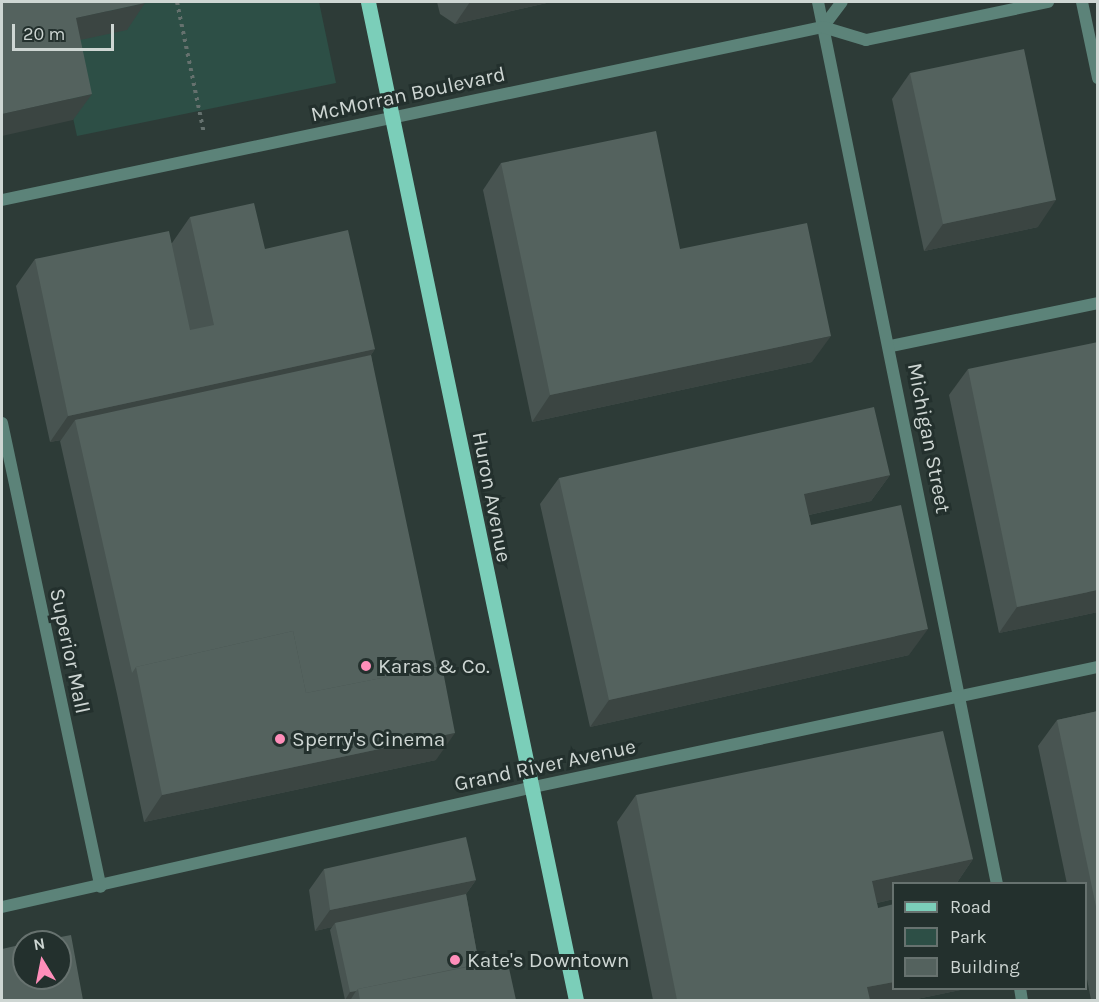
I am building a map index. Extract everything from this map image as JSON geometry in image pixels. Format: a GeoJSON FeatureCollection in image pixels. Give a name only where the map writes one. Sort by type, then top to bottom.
{"type":"FeatureCollection","features":[{"type":"Feature","properties":{"kind":"main road","name":"Huron Avenue"},"geometry":{"type":"LineString","coordinates":[[368,2],[529,788],[576,1000]]}},
{"type":"Feature","properties":{"kind":"street","name":"Michigan Street"},"geometry":{"type":"LineString","coordinates":[[818,2],[891,346],[997,882]]}},
{"type":"Feature","properties":{"kind":"street"},"geometry":{"type":"LineString","coordinates":[[823,27],[842,2]]}},
{"type":"Feature","properties":{"kind":"street","name":"McMorran Boulevard"},"geometry":{"type":"LineString","coordinates":[[2,200],[823,27],[866,40],[1048,2]]}},
{"type":"Feature","properties":{"kind":"street"},"geometry":{"type":"LineString","coordinates":[[1082,2],[1098,78]]}},
{"type":"Feature","properties":{"kind":"street"},"geometry":{"type":"LineString","coordinates":[[891,346],[1098,303]]}},
{"type":"Feature","properties":{"kind":"street","name":"Superior Mall"},"geometry":{"type":"LineString","coordinates":[[2,423],[101,887]]}},
{"type":"Feature","properties":{"kind":"street","name":"Grand River Avenue"},"geometry":{"type":"LineString","coordinates":[[2,907],[101,887],[529,788],[1098,667]]}},
{"type":"Feature","properties":{"kind":"path"},"geometry":{"type":"LineString","coordinates":[[177,2],[209,156]]}},
{"type":"Feature","properties":{"kind":"green space"},"geometry":{"type":"Polygon","coordinates":[[[121,2],[319,2],[336,83],[77,136],[57,45],[121,2]]]}},
{"type":"Feature","properties":{"kind":"building"},"geometry":{"type":"Polygon","coordinates":[[[2,2],[145,3],[76,18],[92,94],[2,114],[2,2]]]}},
{"type":"Feature","properties":{"kind":"building"},"geometry":{"type":"Polygon","coordinates":[[[1024,49],[1056,200],[943,224],[910,73],[1024,49]]]}},
{"type":"Feature","properties":{"kind":"building"},"geometry":{"type":"Polygon","coordinates":[[[656,131],[680,249],[807,223],[831,336],[550,395],[501,163],[656,131]]]}},
{"type":"Feature","properties":{"kind":"building"},"geometry":{"type":"Polygon","coordinates":[[[254,203],[265,249],[348,230],[375,349],[68,416],[35,259],[169,231],[190,330],[214,325],[190,217],[254,203]]]}},
{"type":"Feature","properties":{"kind":"building"},"geometry":{"type":"Polygon","coordinates":[[[1098,342],[1098,590],[1017,607],[968,369],[1098,342]]]}},
{"type":"Feature","properties":{"kind":"building"},"geometry":{"type":"Polygon","coordinates":[[[371,355],[437,667],[306,693],[293,631],[136,667],[132,673],[75,420],[371,355]]]}},
{"type":"Feature","properties":{"kind":"building"},"geometry":{"type":"Polygon","coordinates":[[[874,407],[890,475],[804,494],[811,525],[901,505],[928,629],[609,700],[559,478],[874,407]]]}},
{"type":"Feature","properties":{"kind":"building","name":"Sperry's Cinema"},"geometry":{"type":"Polygon","coordinates":[[[293,631],[306,693],[442,666],[455,733],[162,795],[136,667],[293,631]]]}},
{"type":"Feature","properties":{"kind":"building"},"geometry":{"type":"Polygon","coordinates":[[[1098,711],[1098,916],[1057,720],[1098,711]]]}},
{"type":"Feature","properties":{"kind":"building"},"geometry":{"type":"Polygon","coordinates":[[[943,731],[973,859],[872,881],[878,908],[892,904],[892,982],[867,987],[870,1000],[677,1000],[636,795],[943,731]]]}},
{"type":"Feature","properties":{"kind":"building"},"geometry":{"type":"Polygon","coordinates":[[[466,837],[476,880],[330,910],[324,869],[466,837]]]}},
{"type":"Feature","properties":{"kind":"building"},"geometry":{"type":"Polygon","coordinates":[[[466,894],[479,964],[350,992],[335,923],[466,894]]]}},
{"type":"Feature","properties":{"kind":"building"},"geometry":{"type":"Polygon","coordinates":[[[72,940],[83,1000],[2,1000],[2,949],[12,947],[12,990],[72,990],[72,940]]]}},
{"type":"Feature","properties":{"kind":"building"},"geometry":{"type":"Polygon","coordinates":[[[507,959],[516,1000],[360,1000],[358,989],[507,959]]]}},
{"type":"Feature","properties":{"kind":"place","name":"Karas & Co."},"geometry":{"type":"Point","coordinates":[366,666]}},
{"type":"Feature","properties":{"kind":"place","name":"Sperry's Cinema"},"geometry":{"type":"Point","coordinates":[280,739]}},
{"type":"Feature","properties":{"kind":"place","name":"Kate's Downtown"},"geometry":{"type":"Point","coordinates":[455,960]}}]}
